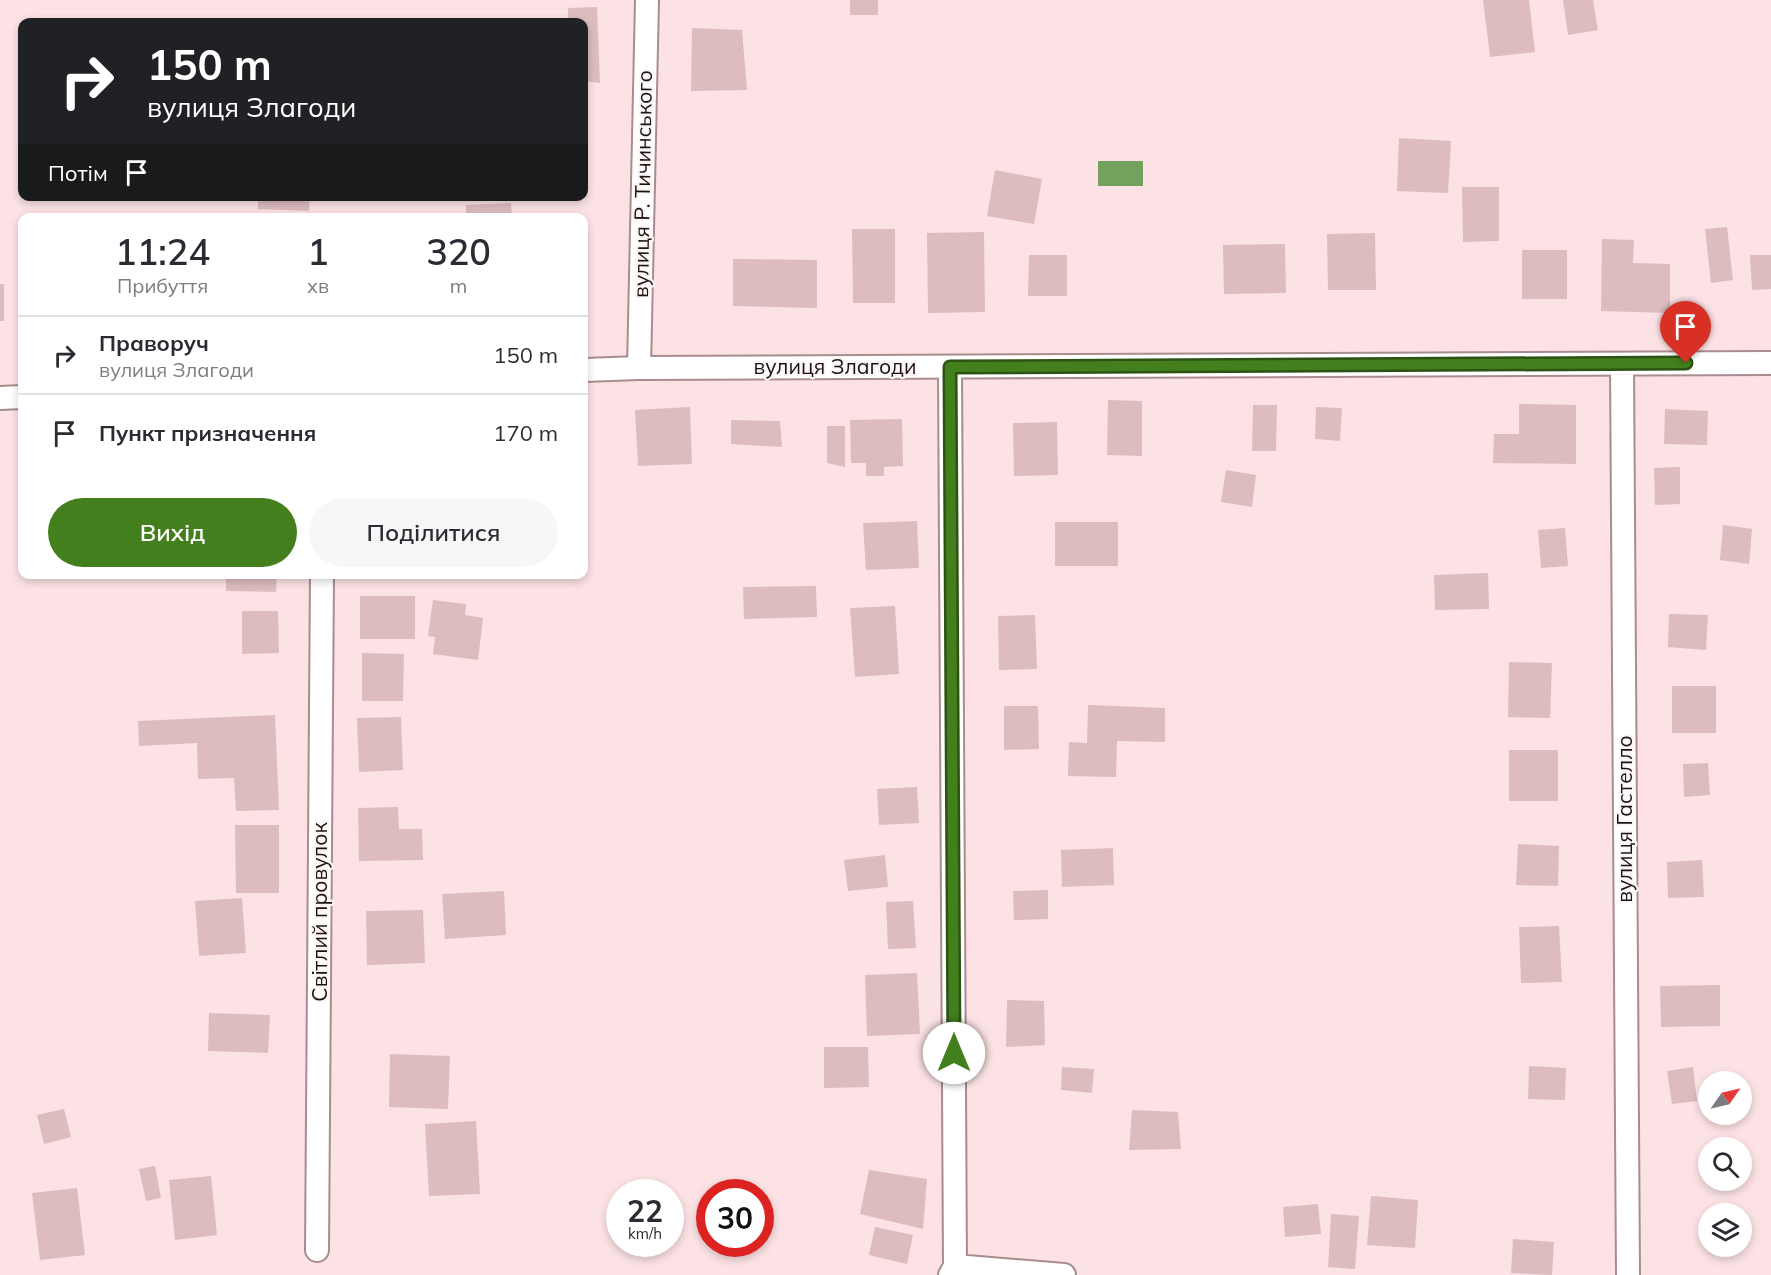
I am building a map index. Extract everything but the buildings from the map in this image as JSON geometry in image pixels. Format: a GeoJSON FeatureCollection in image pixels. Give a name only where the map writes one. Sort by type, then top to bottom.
{"type":"FeatureCollection","features":[{"type":"Feature","properties":{"kind":"street","name":"вулиця Р. Тичинського"},"geometry":{"type":"LineString","coordinates":[[639,368],[647,0]]}},
{"type":"Feature","properties":{"kind":"street","name":"вулиця Злагоди"},"geometry":{"type":"LineString","coordinates":[[588,370],[1771,363]]}},
{"type":"Feature","properties":{"kind":"street","name":"вулиця Гастелло"},"geometry":{"type":"LineString","coordinates":[[1622,364],[1628,1275]]}},
{"type":"Feature","properties":{"kind":"street"},"geometry":{"type":"LineString","coordinates":[[950,367],[952,1271],[1064,1275]]}},
{"type":"Feature","properties":{"kind":"street"},"geometry":{"type":"LineString","coordinates":[[0,398],[18,397]]}},
{"type":"Feature","properties":{"kind":"street","name":"Світлий провулок"},"geometry":{"type":"LineString","coordinates":[[317,1250],[322,579]]}},
{"type":"Feature","properties":{"kind":"shaded area"},"geometry":{"type":"Polygon","coordinates":[[[1098,161],[1143,161],[1143,186],[1098,186],[1098,161]]]}},
{"type":"Feature","properties":{"kind":"route"},"geometry":{"type":"LineString","coordinates":[[954,1053],[950,367],[1686,363]]}}]}
